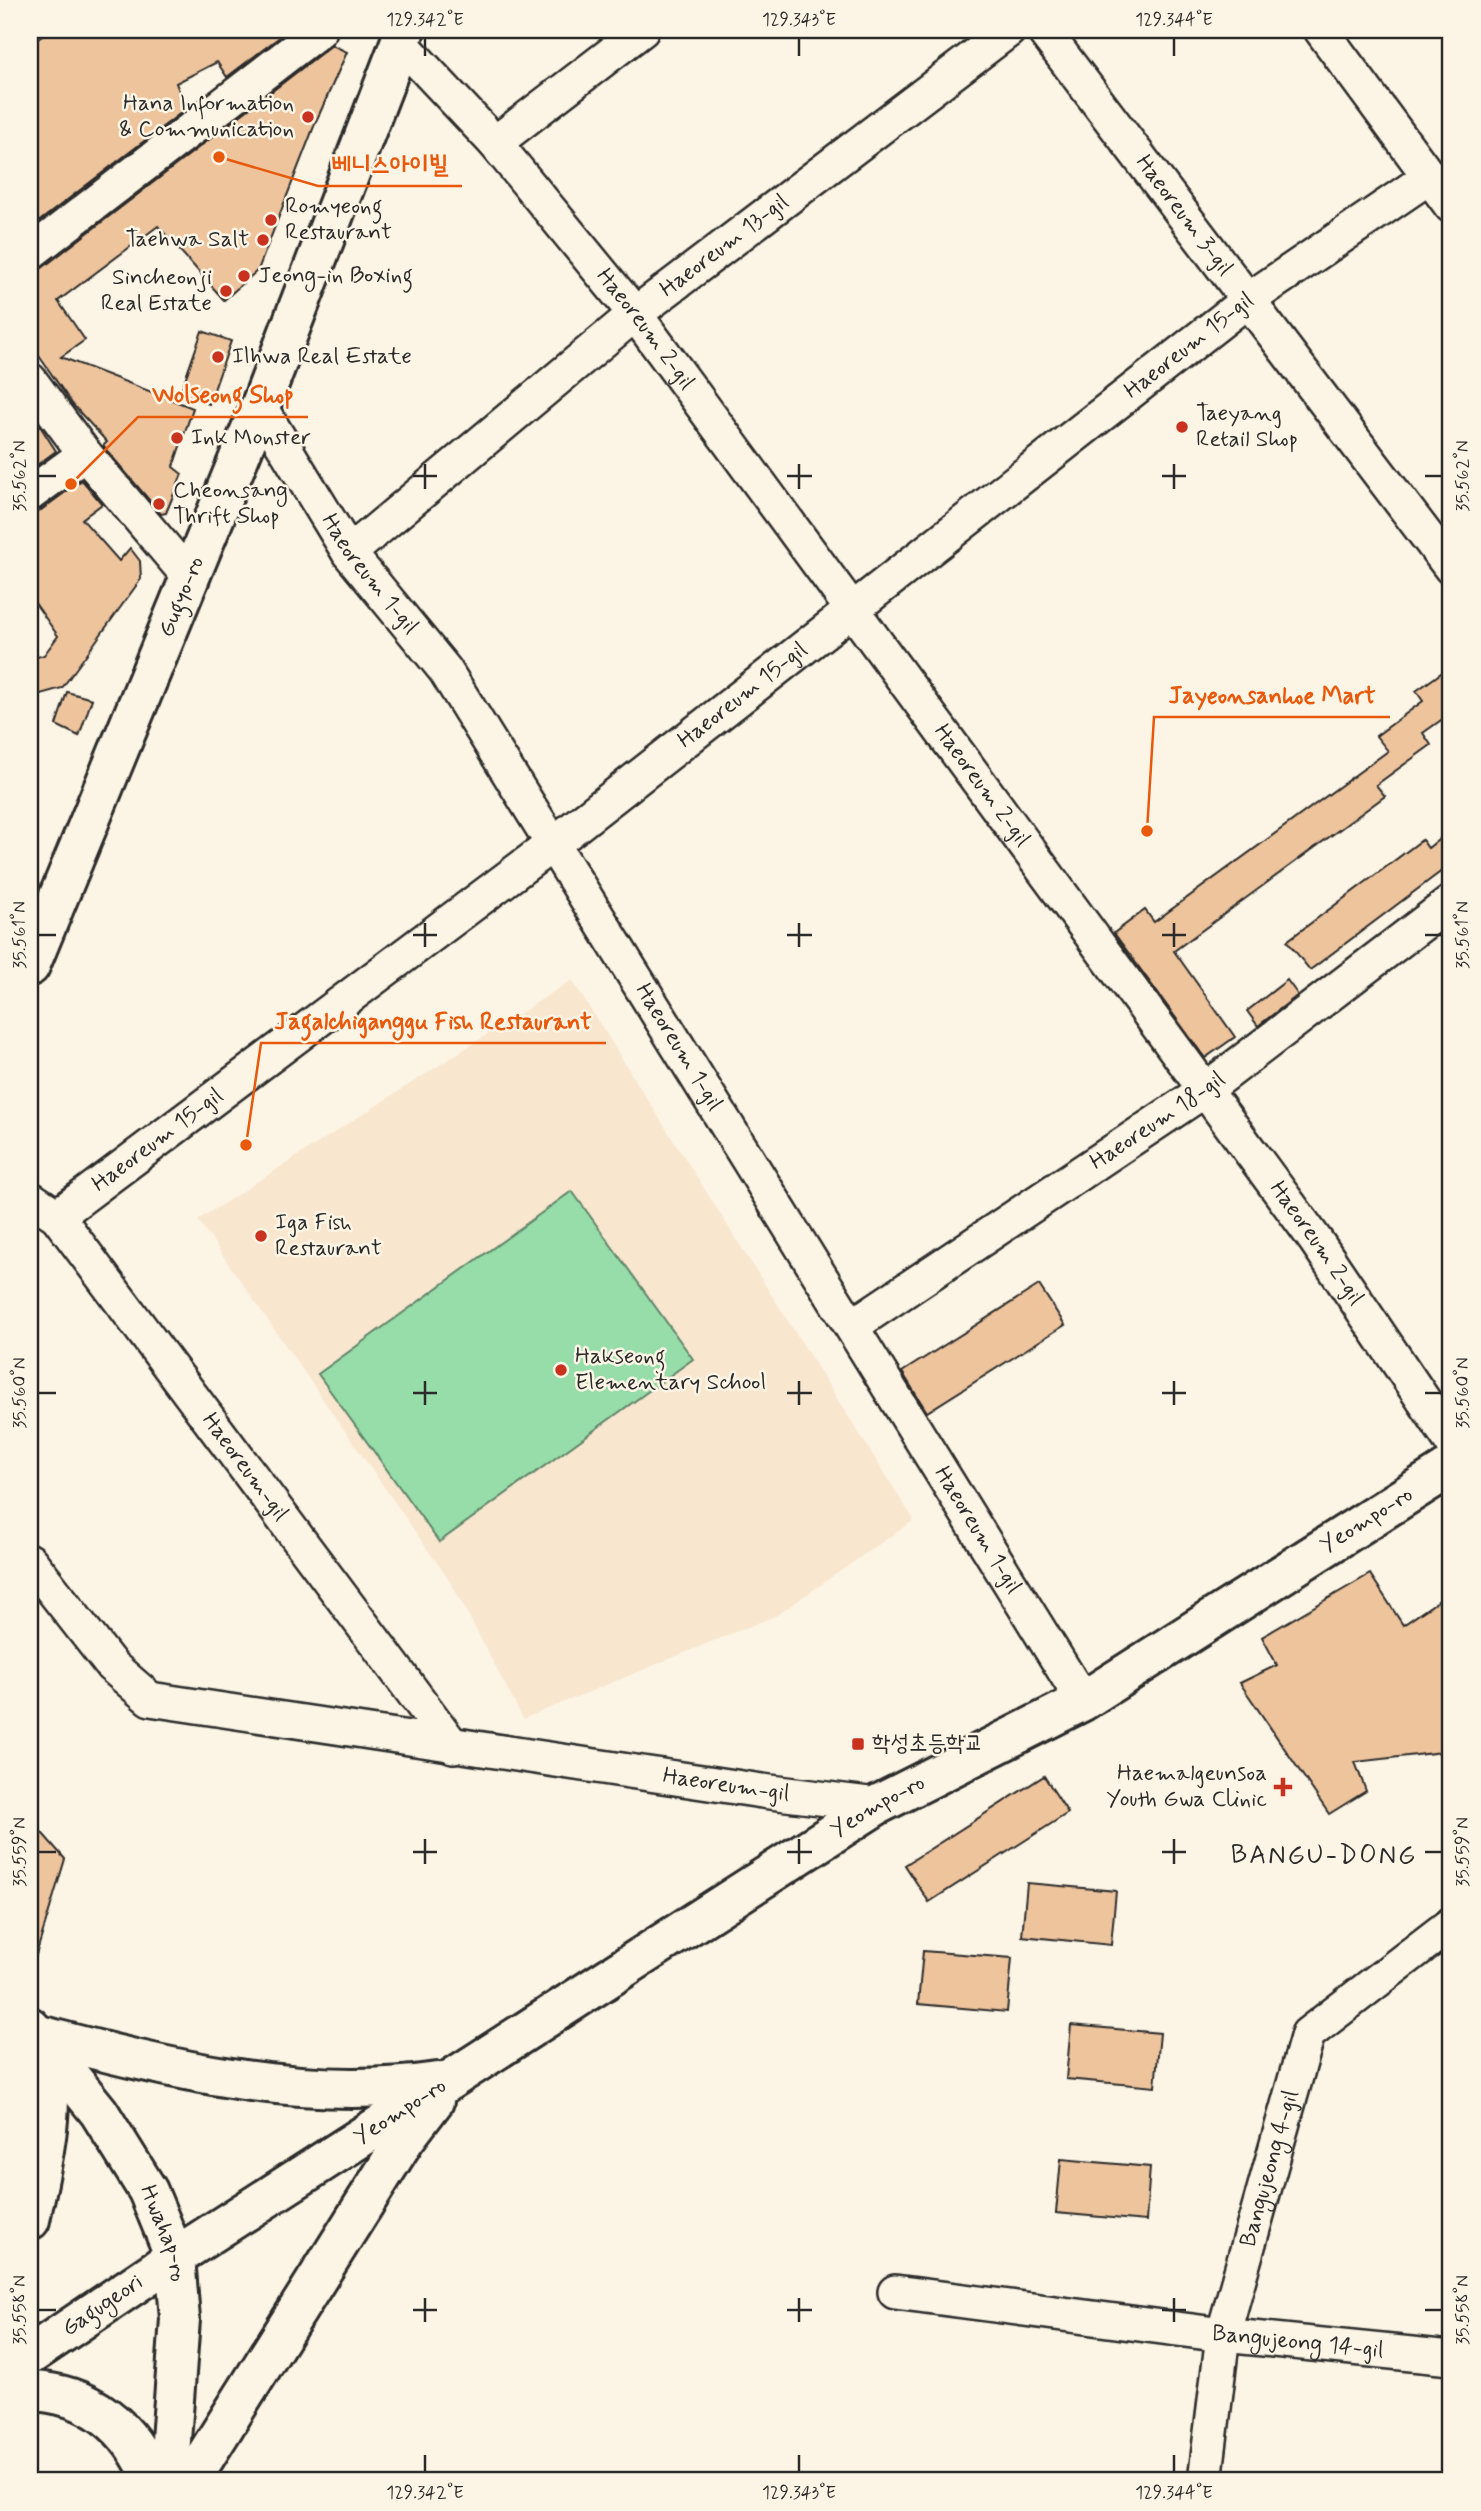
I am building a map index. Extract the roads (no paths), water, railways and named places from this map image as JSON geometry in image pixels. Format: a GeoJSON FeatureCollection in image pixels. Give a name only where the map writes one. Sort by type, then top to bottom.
{"type":"FeatureCollection","features":[{"type":"Feature","properties":{"kind":"main road","name":"Gugyo-ro"},"geometry":{"type":"LineString","coordinates":[[30,966],[260,407],[402,36]]}},
{"type":"Feature","properties":{"kind":"main road","name":"Yeompo-ro"},"geometry":{"type":"LineString","coordinates":[[175,2257],[877,1805],[1083,1701],[1451,1467]]}},
{"type":"Feature","properties":{"kind":"main road"},"geometry":{"type":"LineString","coordinates":[[33,2030],[169,2069],[274,2085],[393,2088],[451,2080]]}},
{"type":"Feature","properties":{"kind":"main road"},"geometry":{"type":"LineString","coordinates":[[30,2220],[46,2127],[47,2090],[45,2058],[33,2030]]}},
{"type":"Feature","properties":{"kind":"main road","name":"Hwahap-ro"},"geometry":{"type":"LineString","coordinates":[[33,2030],[99,2112],[148,2191],[175,2257],[180,2319],[168,2481]]}},
{"type":"Feature","properties":{"kind":"main road"},"geometry":{"type":"LineString","coordinates":[[190,2481],[405,2138],[451,2080]]}},
{"type":"Feature","properties":{"kind":"main road","name":"Gagugeori"},"geometry":{"type":"LineString","coordinates":[[30,2355],[175,2257]]}},
{"type":"Feature","properties":{"kind":"main road"},"geometry":{"type":"LineString","coordinates":[[30,2391],[68,2398],[114,2421],[137,2447],[153,2481]]}},
{"type":"Feature","properties":{"kind":"street"},"geometry":{"type":"LineString","coordinates":[[30,253],[320,30]]}},
{"type":"Feature","properties":{"kind":"street"},"geometry":{"type":"LineString","coordinates":[[599,62],[610,30]]}},
{"type":"Feature","properties":{"kind":"street"},"geometry":{"type":"LineString","coordinates":[[495,143],[642,30]]}},
{"type":"Feature","properties":{"kind":"street","name":"Haeoreum 13-gil"},"geometry":{"type":"LineString","coordinates":[[349,553],[635,314],[1009,30]]}},
{"type":"Feature","properties":{"kind":"street","name":"Haeoreum 3-gil"},"geometry":{"type":"LineString","coordinates":[[1043,30],[1451,568]]}},
{"type":"Feature","properties":{"kind":"street"},"geometry":{"type":"LineString","coordinates":[[1321,30],[1451,206]]}},
{"type":"Feature","properties":{"kind":"street","name":"Haeoreum 2-gil"},"geometry":{"type":"LineString","coordinates":[[402,36],[495,143],[635,314],[1316,1241],[1451,1441]]}},
{"type":"Feature","properties":{"kind":"street","name":"Haeoreum 15-gil"},"geometry":{"type":"LineString","coordinates":[[43,1207],[553,844],[1248,300],[1430,177]]}},
{"type":"Feature","properties":{"kind":"street"},"geometry":{"type":"LineString","coordinates":[[30,380],[85,454],[191,579]]}},
{"type":"Feature","properties":{"kind":"street","name":"Haeoreum 1-gil"},"geometry":{"type":"LineString","coordinates":[[260,407],[349,553],[445,670],[1083,1701]]}},
{"type":"Feature","properties":{"kind":"street"},"geometry":{"type":"LineString","coordinates":[[30,494],[85,454]]}},
{"type":"Feature","properties":{"kind":"street","name":"Haeoreum 18-gil"},"geometry":{"type":"LineString","coordinates":[[852,1326],[1205,1090],[1451,902]]}},
{"type":"Feature","properties":{"kind":"street","name":"Haeoreum-gil"},"geometry":{"type":"LineString","coordinates":[[43,1207],[453,1746]]}},
{"type":"Feature","properties":{"kind":"street","name":"Haeoreum-gil"},"geometry":{"type":"LineString","coordinates":[[30,1561],[113,1666],[150,1699],[453,1746],[877,1805]]}},
{"type":"Feature","properties":{"kind":"street","name":"Bangujeong 4-gil"},"geometry":{"type":"LineString","coordinates":[[1205,2481],[1223,2335],[1308,2034],[1451,1924]]}},
{"type":"Feature","properties":{"kind":"street","name":"Bangujeong 14-gil"},"geometry":{"type":"LineString","coordinates":[[895,2292],[1223,2335],[1451,2358]]}},
{"type":"Feature","properties":{"kind":"place","name":"Hana Information & Communication"},"geometry":{"type":"Point","coordinates":[308,117]}},
{"type":"Feature","properties":{"kind":"place","name":"베니스아이빌"},"geometry":{"type":"Point","coordinates":[219,157]}},
{"type":"Feature","properties":{"kind":"place","name":"Romyeong Restaurant"},"geometry":{"type":"Point","coordinates":[271,220]}},
{"type":"Feature","properties":{"kind":"place","name":"Taehwa Salt"},"geometry":{"type":"Point","coordinates":[263,240]}},
{"type":"Feature","properties":{"kind":"place","name":"Jeong-in Boxing"},"geometry":{"type":"Point","coordinates":[244,276]}},
{"type":"Feature","properties":{"kind":"place","name":"Sincheonji Real Estate"},"geometry":{"type":"Point","coordinates":[226,291]}},
{"type":"Feature","properties":{"kind":"place","name":"Ilhwa Real Estate"},"geometry":{"type":"Point","coordinates":[218,357]}},
{"type":"Feature","properties":{"kind":"place","name":"Taeyang Retail Shop"},"geometry":{"type":"Point","coordinates":[1182,427]}},
{"type":"Feature","properties":{"kind":"place","name":"Ink Monster"},"geometry":{"type":"Point","coordinates":[177,438]}},
{"type":"Feature","properties":{"kind":"place","name":"Wolseong Shop"},"geometry":{"type":"Point","coordinates":[71,484]}},
{"type":"Feature","properties":{"kind":"place","name":"Cheonsang Thrift Shop"},"geometry":{"type":"Point","coordinates":[159,504]}},
{"type":"Feature","properties":{"kind":"place","name":"Jayeonsanhoe Mart"},"geometry":{"type":"Point","coordinates":[1147,831]}},
{"type":"Feature","properties":{"kind":"place","name":"Jagalchiganggu Fish Restaurant"},"geometry":{"type":"Point","coordinates":[246,1145]}},
{"type":"Feature","properties":{"kind":"place","name":"Iga Fish Restaurant"},"geometry":{"type":"Point","coordinates":[261,1236]}},
{"type":"Feature","properties":{"kind":"place","name":"Hakseong Elementary School"},"geometry":{"type":"Point","coordinates":[561,1370]}},
{"type":"Feature","properties":{"kind":"place","name":"학성초등학교"},"geometry":{"type":"Point","coordinates":[858,1744]}},
{"type":"Feature","properties":{"kind":"place","name":"Haemalgeunsoa Youth Gwa Clinic"},"geometry":{"type":"Point","coordinates":[1283,1787]}},
{"type":"Feature","properties":{"kind":"district","name":"BANGU-DONG"},"geometry":{"type":"Point","coordinates":[1324,1856]}}]}
